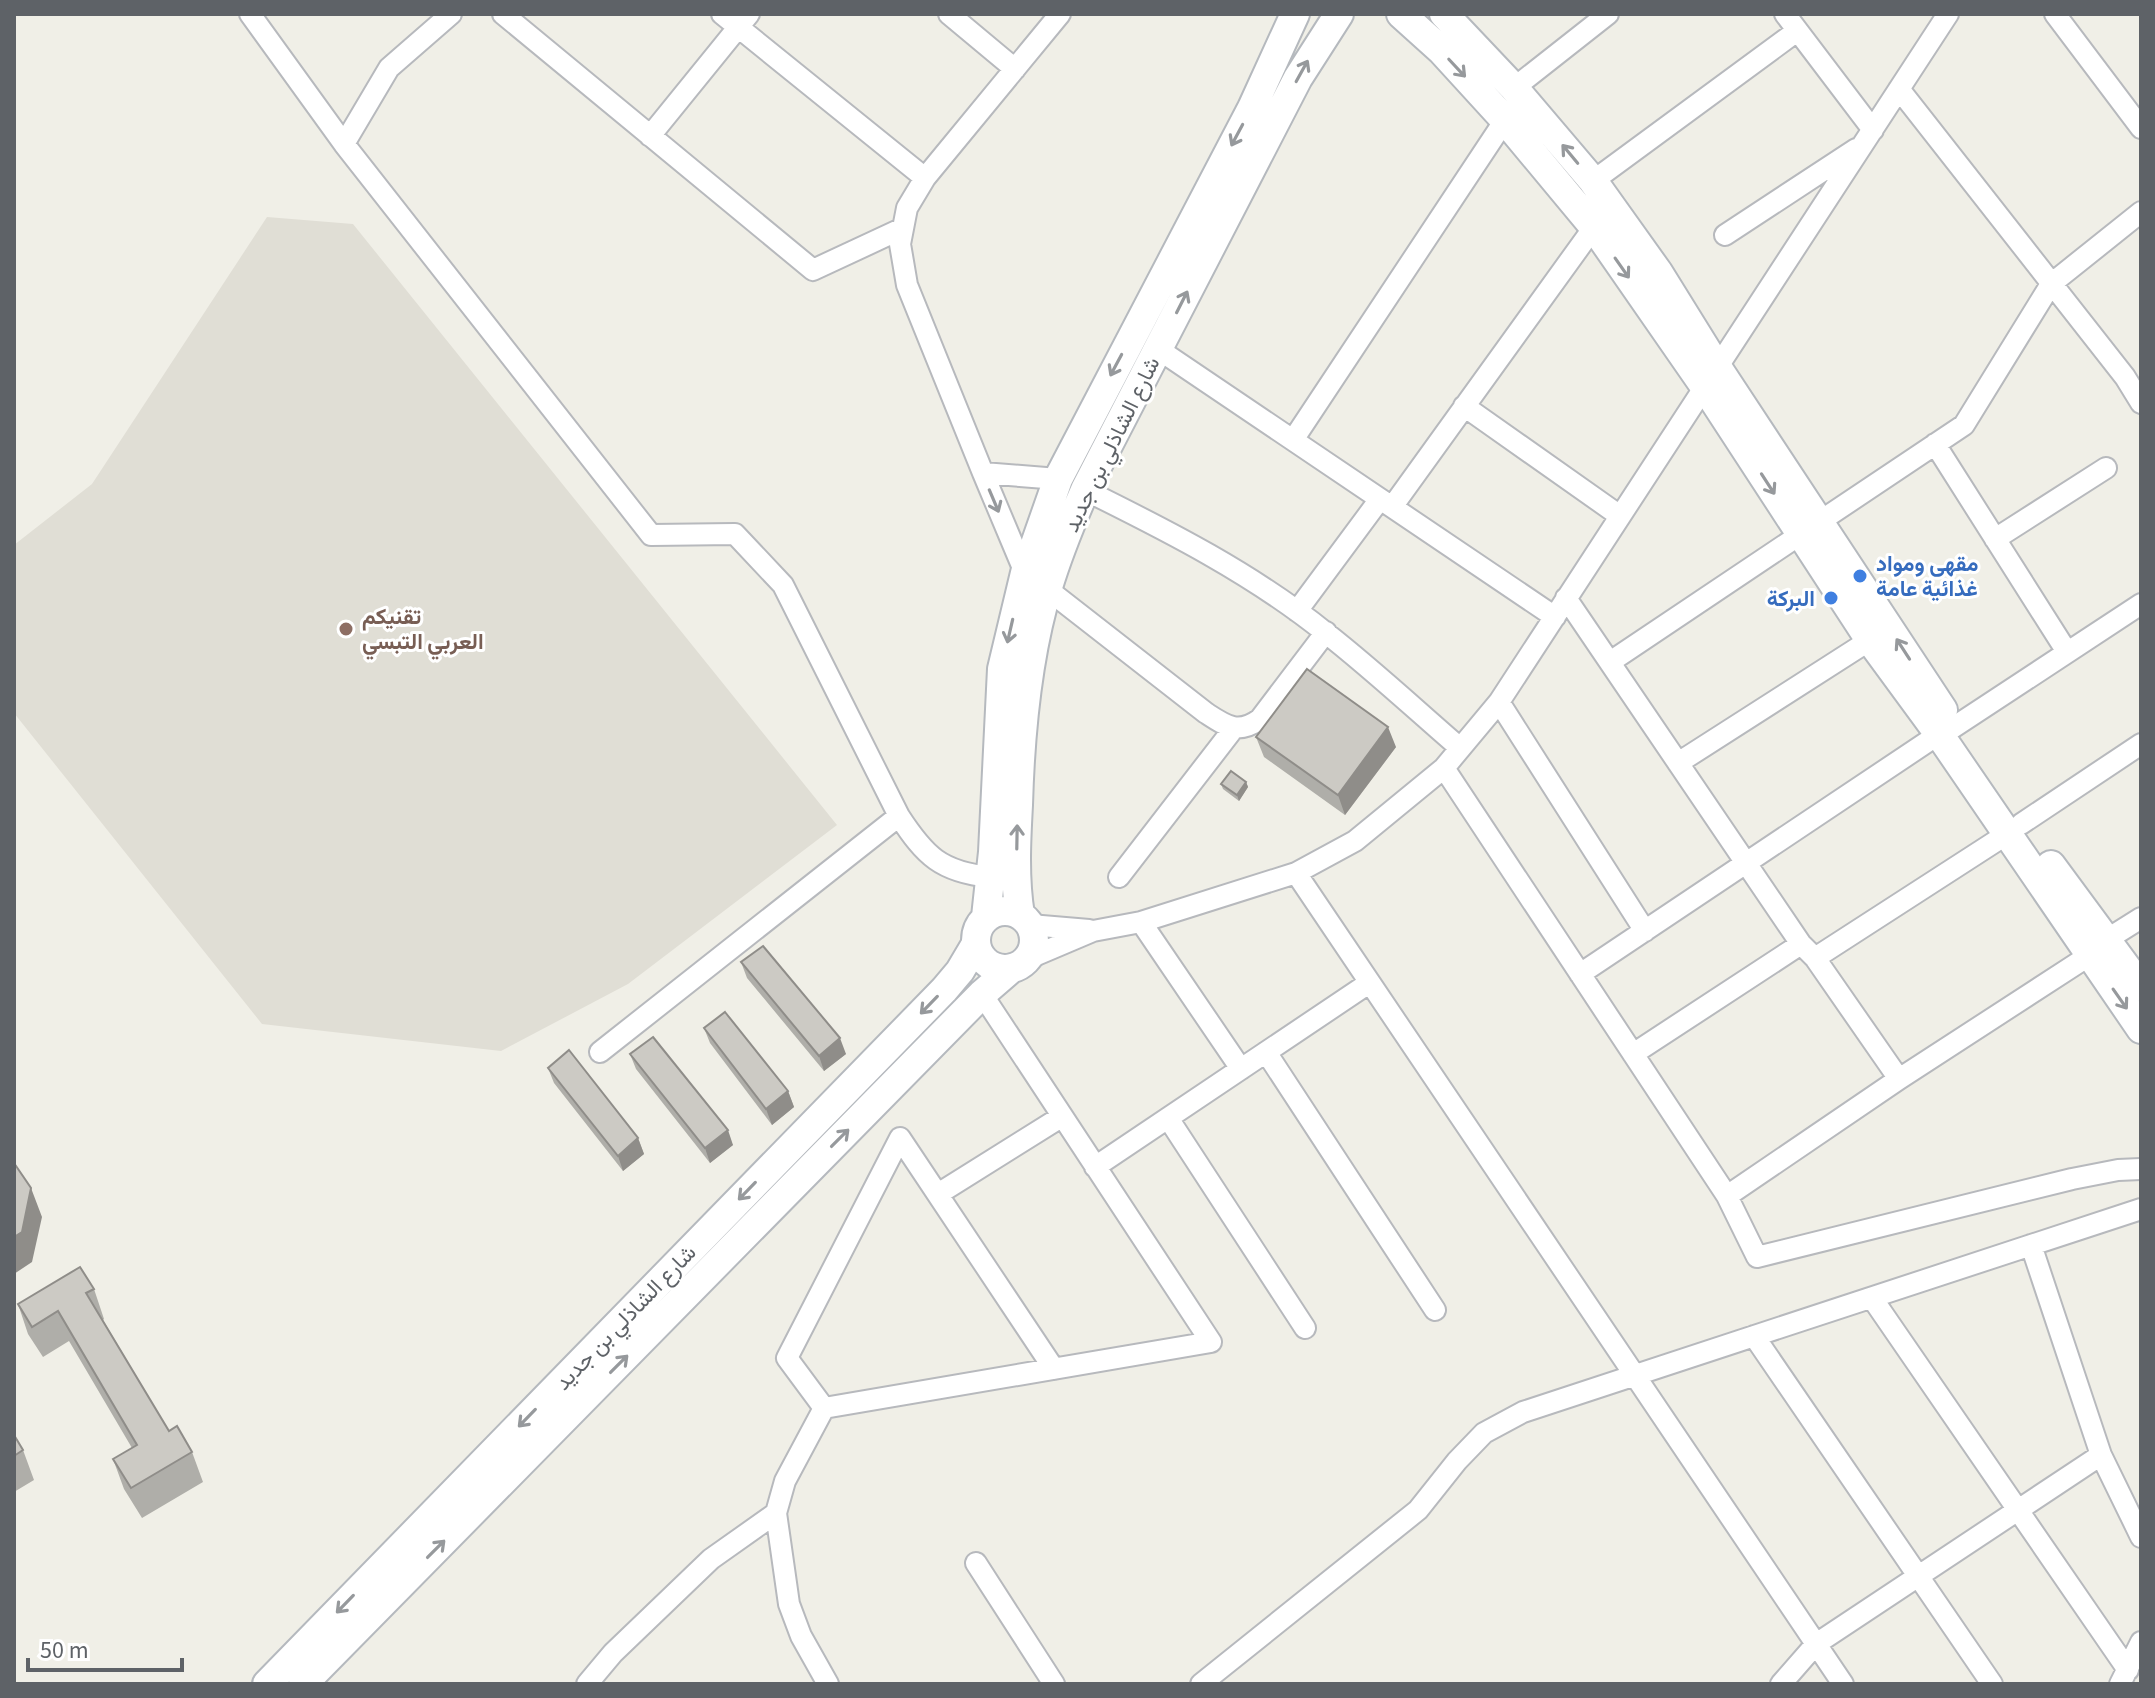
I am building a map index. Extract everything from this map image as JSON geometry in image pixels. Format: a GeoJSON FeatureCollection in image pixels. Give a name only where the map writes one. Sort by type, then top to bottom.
{"type":"FeatureCollection","features":[{"type":"Feature","properties":{"kind":"main road","name":"شارع الشاذلي بن جديد"},"geometry":{"type":"LineString","coordinates":[[1025,920],[1016,884],[1019,761],[1033,655],[1036,581],[1058,479],[1252,108],[1295,14]]}},
{"type":"Feature","properties":{"kind":"main road","name":"شارع الشاذلي بن جديد"},"geometry":{"type":"LineString","coordinates":[[267,1684],[960,971],[981,931],[990,877],[1002,669],[1036,581],[1298,78],[1339,14]]}},
{"type":"Feature","properties":{"kind":"main road"},"geometry":{"type":"LineString","coordinates":[[1401,14],[1441,50],[1505,120],[1594,227],[1711,377],[2014,829],[2098,948],[2141,1029]]}},
{"type":"Feature","properties":{"kind":"main road"},"geometry":{"type":"LineString","coordinates":[[1444,14],[1514,88],[1593,181],[1658,272],[1711,377]]}},
{"type":"Feature","properties":{"kind":"main road"},"geometry":{"type":"LineString","coordinates":[[1810,528],[1870,640],[1947,730]]}},
{"type":"Feature","properties":{"kind":"main road"},"geometry":{"type":"LineString","coordinates":[[1006,911],[1025,920],[1034,946],[1020,963],[1000,968],[987,963],[978,951],[981,931],[1006,911]]}},
{"type":"Feature","properties":{"kind":"main road"},"geometry":{"type":"LineString","coordinates":[[2098,948],[2141,987]]}},
{"type":"Feature","properties":{"kind":"main road","name":"شارع الشاذلي بن جديد"},"geometry":{"type":"LineString","coordinates":[[303,1684],[982,994],[1020,963]]}},
{"type":"Feature","properties":{"kind":"street"},"geometry":{"type":"LineString","coordinates":[[250,14],[344,144],[651,535],[735,534],[783,585],[899,816],[927,855],[946,867],[966,874],[990,877]]}},
{"type":"Feature","properties":{"kind":"street"},"geometry":{"type":"LineString","coordinates":[[344,144],[389,68],[451,14]]}},
{"type":"Feature","properties":{"kind":"street"},"geometry":{"type":"LineString","coordinates":[[503,14],[813,270],[903,228]]}},
{"type":"Feature","properties":{"kind":"street"},"geometry":{"type":"LineString","coordinates":[[722,14],[744,21],[925,178]]}},
{"type":"Feature","properties":{"kind":"street"},"geometry":{"type":"LineString","coordinates":[[949,14],[1015,69]]}},
{"type":"Feature","properties":{"kind":"street"},"geometry":{"type":"LineString","coordinates":[[1060,14],[925,178],[907,208],[900,244],[907,285],[983,473],[1036,581],[1206,713],[1234,728],[1249,727],[1260,719],[1326,632]]}},
{"type":"Feature","properties":{"kind":"street"},"geometry":{"type":"LineString","coordinates":[[1514,88],[1608,14]]}},
{"type":"Feature","properties":{"kind":"street"},"geometry":{"type":"LineString","coordinates":[[1785,14],[1867,138]]}},
{"type":"Feature","properties":{"kind":"street"},"geometry":{"type":"LineString","coordinates":[[2055,14],[2141,128]]}},
{"type":"Feature","properties":{"kind":"street"},"geometry":{"type":"LineString","coordinates":[[1020,963],[1093,931],[1141,922],[1296,873],[1355,841],[1444,768],[1499,702],[1943,17]]}},
{"type":"Feature","properties":{"kind":"street"},"geometry":{"type":"LineString","coordinates":[[650,136],[744,21]]}},
{"type":"Feature","properties":{"kind":"street"},"geometry":{"type":"LineString","coordinates":[[1593,181],[1797,31]]}},
{"type":"Feature","properties":{"kind":"street"},"geometry":{"type":"LineString","coordinates":[[1899,89],[2051,284],[2133,371],[2141,403]]}},
{"type":"Feature","properties":{"kind":"street"},"geometry":{"type":"LineString","coordinates":[[1293,440],[1505,120]]}},
{"type":"Feature","properties":{"kind":"street"},"geometry":{"type":"LineString","coordinates":[[1725,235],[1867,138]]}},
{"type":"Feature","properties":{"kind":"street"},"geometry":{"type":"LineString","coordinates":[[1610,662],[1964,425],[2051,284],[2141,212]]}},
{"type":"Feature","properties":{"kind":"street"},"geometry":{"type":"LineString","coordinates":[[1297,611],[1464,406],[1594,227]]}},
{"type":"Feature","properties":{"kind":"street"},"geometry":{"type":"LineString","coordinates":[[1158,349],[1555,617]]}},
{"type":"Feature","properties":{"kind":"street"},"geometry":{"type":"LineString","coordinates":[[1464,406],[1620,516]]}},
{"type":"Feature","properties":{"kind":"street"},"geometry":{"type":"LineString","coordinates":[[1935,444],[2067,652]]}},
{"type":"Feature","properties":{"kind":"street"},"geometry":{"type":"LineString","coordinates":[[1995,539],[2106,468]]}},
{"type":"Feature","properties":{"kind":"street"},"geometry":{"type":"LineString","coordinates":[[983,473],[1058,479]]}},
{"type":"Feature","properties":{"kind":"street"},"geometry":{"type":"LineString","coordinates":[[1085,490],[1170,532],[1297,611],[1326,632],[1460,748]]}},
{"type":"Feature","properties":{"kind":"street"},"geometry":{"type":"LineString","coordinates":[[1566,598],[1746,864],[1899,1079]]}},
{"type":"Feature","properties":{"kind":"street"},"geometry":{"type":"LineString","coordinates":[[1580,974],[2141,604]]}},
{"type":"Feature","properties":{"kind":"street"},"geometry":{"type":"LineString","coordinates":[[1678,763],[1870,640]]}},
{"type":"Feature","properties":{"kind":"street"},"geometry":{"type":"LineString","coordinates":[[1499,702],[1645,931]]}},
{"type":"Feature","properties":{"kind":"street"},"geometry":{"type":"LineString","coordinates":[[1119,877],[1234,728]]}},
{"type":"Feature","properties":{"kind":"street"},"geometry":{"type":"LineString","coordinates":[[1633,1054],[2014,829],[2141,744]]}},
{"type":"Feature","properties":{"kind":"street"},"geometry":{"type":"LineString","coordinates":[[1444,768],[1727,1196],[1757,1257],[2072,1179],[2141,1169]]}},
{"type":"Feature","properties":{"kind":"street"},"geometry":{"type":"LineString","coordinates":[[600,1052],[899,816]]}},
{"type":"Feature","properties":{"kind":"street"},"geometry":{"type":"LineString","coordinates":[[1296,873],[1843,1684]]}},
{"type":"Feature","properties":{"kind":"street"},"geometry":{"type":"LineString","coordinates":[[1727,1196],[2141,918]]}},
{"type":"Feature","properties":{"kind":"street"},"geometry":{"type":"LineString","coordinates":[[1025,920],[1093,931]]}},
{"type":"Feature","properties":{"kind":"street"},"geometry":{"type":"LineString","coordinates":[[1141,922],[1241,1069]]}},
{"type":"Feature","properties":{"kind":"street"},"geometry":{"type":"LineString","coordinates":[[1095,1167],[1369,983]]}},
{"type":"Feature","properties":{"kind":"street"},"geometry":{"type":"LineString","coordinates":[[824,1408],[1211,1342],[982,994]]}},
{"type":"Feature","properties":{"kind":"street"},"geometry":{"type":"LineString","coordinates":[[1266,1052],[1435,1310]]}},
{"type":"Feature","properties":{"kind":"street"},"geometry":{"type":"LineString","coordinates":[[938,1194],[1061,1117]]}},
{"type":"Feature","properties":{"kind":"street"},"geometry":{"type":"LineString","coordinates":[[1168,1118],[1305,1328]]}},
{"type":"Feature","properties":{"kind":"street"},"geometry":{"type":"LineString","coordinates":[[824,1408],[787,1358],[900,1138],[1054,1369]]}},
{"type":"Feature","properties":{"kind":"street"},"geometry":{"type":"LineString","coordinates":[[1201,1684],[1418,1510],[1484,1433],[1523,1412],[2141,1209]]}},
{"type":"Feature","properties":{"kind":"street"},"geometry":{"type":"LineString","coordinates":[[2031,1245],[2101,1455],[2141,1537]]}},
{"type":"Feature","properties":{"kind":"street"},"geometry":{"type":"LineString","coordinates":[[1872,1298],[2018,1510],[2124,1677]]}},
{"type":"Feature","properties":{"kind":"street"},"geometry":{"type":"LineString","coordinates":[[1754,1336],[1992,1684]]}},
{"type":"Feature","properties":{"kind":"street"},"geometry":{"type":"LineString","coordinates":[[824,1408],[785,1481],[776,1513],[789,1604],[801,1636],[828,1684]]}},
{"type":"Feature","properties":{"kind":"street"},"geometry":{"type":"LineString","coordinates":[[1781,1684],[1816,1644],[2101,1455]]}},
{"type":"Feature","properties":{"kind":"street"},"geometry":{"type":"LineString","coordinates":[[587,1684],[613,1653],[711,1559],[776,1513]]}},
{"type":"Feature","properties":{"kind":"street"},"geometry":{"type":"LineString","coordinates":[[976,1563],[1054,1684]]}},
{"type":"Feature","properties":{"kind":"street"},"geometry":{"type":"LineString","coordinates":[[2124,1677],[2141,1642]]}},
{"type":"Feature","properties":{"kind":"shaded area","name":"تقنيكم العربي التبسي"},"geometry":{"type":"Polygon","coordinates":[[[267,217],[353,224],[837,825],[628,984],[501,1051],[262,1024],[14,713],[14,545],[92,484],[267,217]]]}},
{"type":"Feature","properties":{"kind":"building"},"geometry":{"type":"Polygon","coordinates":[[[1307,669],[1388,727],[1338,795],[1256,737],[1307,669]]]}},
{"type":"Feature","properties":{"kind":"building"},"geometry":{"type":"Polygon","coordinates":[[[1231,771],[1246,782],[1237,795],[1221,784],[1231,771]]]}},
{"type":"Feature","properties":{"kind":"building"},"geometry":{"type":"Polygon","coordinates":[[[763,946],[840,1038],[819,1056],[741,962],[763,946]]]}},
{"type":"Feature","properties":{"kind":"building"},"geometry":{"type":"Polygon","coordinates":[[[725,1012],[788,1091],[766,1109],[704,1028],[725,1012]]]}},
{"type":"Feature","properties":{"kind":"building"},"geometry":{"type":"Polygon","coordinates":[[[653,1037],[728,1130],[705,1148],[630,1054],[653,1037]]]}},
{"type":"Feature","properties":{"kind":"building"},"geometry":{"type":"Polygon","coordinates":[[[569,1050],[638,1138],[618,1156],[548,1068],[569,1050]]]}},
{"type":"Feature","properties":{"kind":"building"},"geometry":{"type":"Polygon","coordinates":[[[14,1163],[31,1188],[22,1232],[14,1237],[14,1163]]]}},
{"type":"Feature","properties":{"kind":"building"},"geometry":{"type":"Polygon","coordinates":[[[80,1267],[94,1289],[86,1293],[169,1431],[177,1426],[192,1452],[131,1488],[113,1459],[137,1445],[58,1311],[32,1327],[18,1304],[80,1267]]]}},
{"type":"Feature","properties":{"kind":"building"},"geometry":{"type":"Polygon","coordinates":[[[14,1435],[23,1450],[14,1456],[14,1435]]]}},
{"type":"Feature","properties":{"kind":"place","name":"مقهى ومواد غذائية عامة"},"geometry":{"type":"Point","coordinates":[1860,576]}},
{"type":"Feature","properties":{"kind":"place","name":"البركة"},"geometry":{"type":"Point","coordinates":[1831,598]}},
{"type":"Feature","properties":{"kind":"place","name":"تقنيكم العربي التبسي"},"geometry":{"type":"Point","coordinates":[346,629]}}]}
